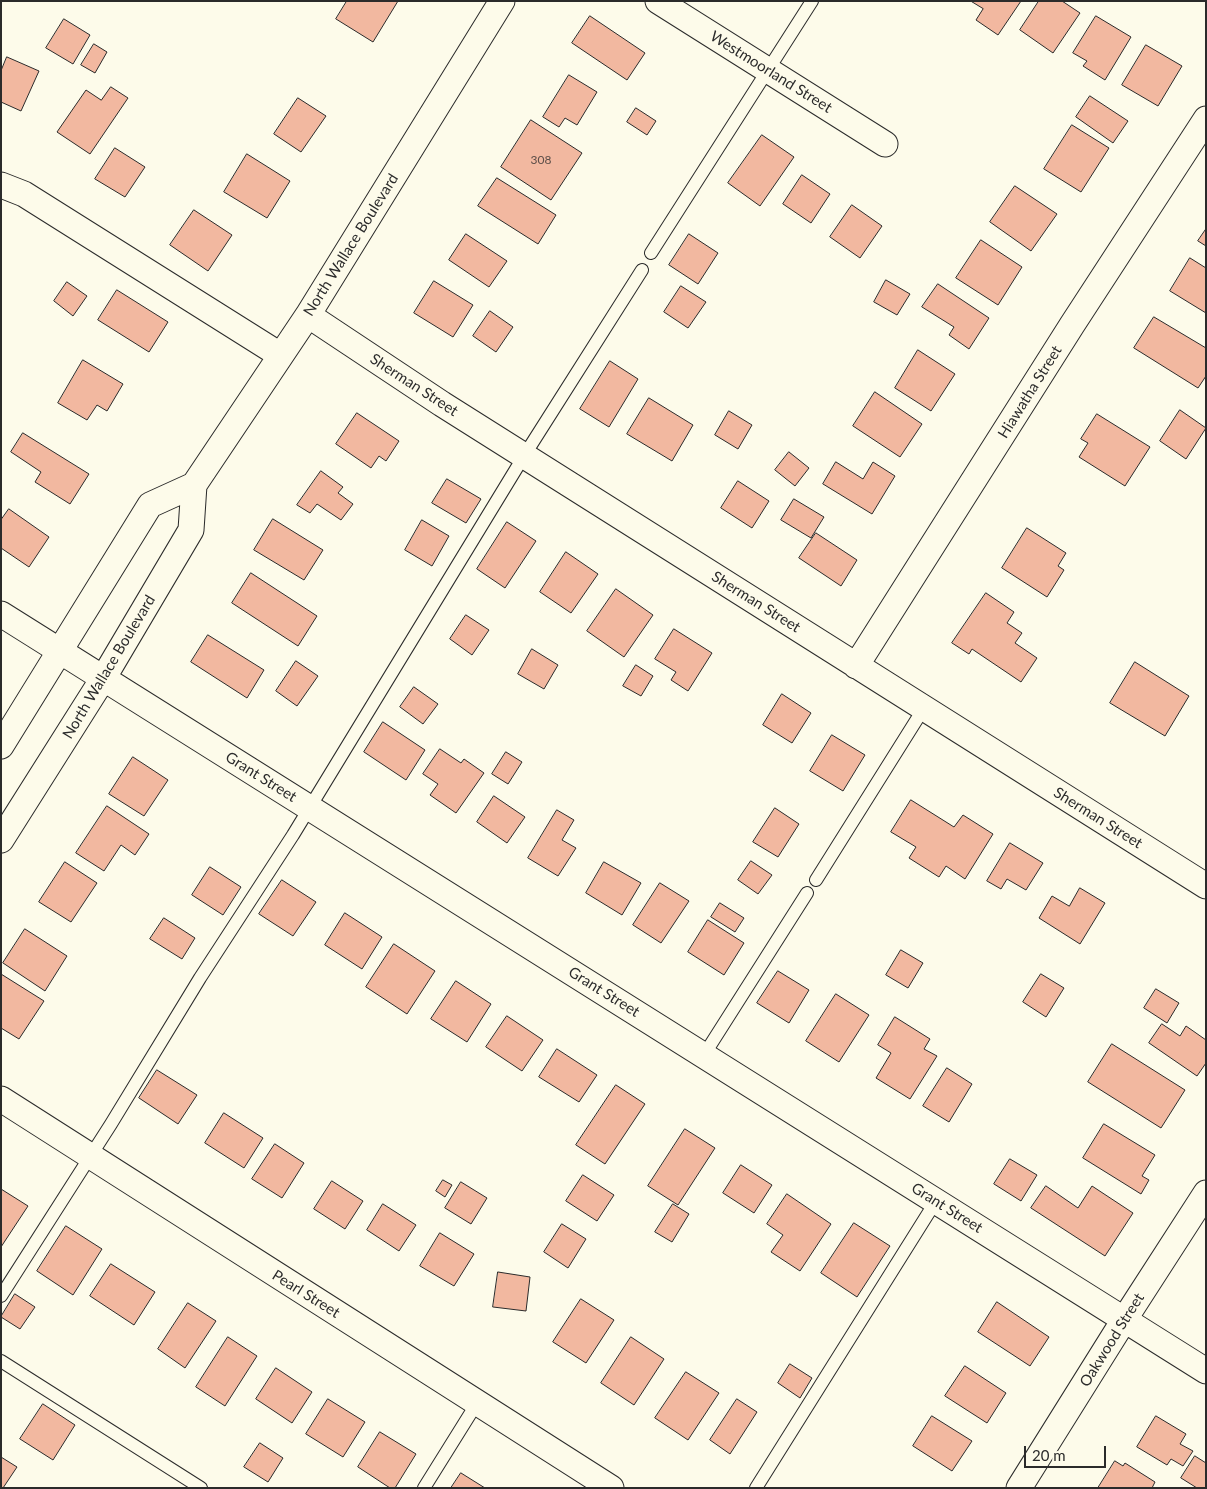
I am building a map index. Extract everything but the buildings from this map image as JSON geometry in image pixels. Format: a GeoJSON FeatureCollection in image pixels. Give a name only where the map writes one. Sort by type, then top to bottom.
{"type":"FeatureCollection","features":[{"type":"Feature","properties":{"kind":"street","name":"North Wallace Boulevard"},"geometry":{"type":"LineString","coordinates":[[1,840],[104,677],[191,530],[194,486],[308,315],[502,1]]}},
{"type":"Feature","properties":{"kind":"street","name":"Westmoorland Street"},"geometry":{"type":"LineString","coordinates":[[658,1],[885,144]]}},
{"type":"Feature","properties":{"kind":"street","name":"Hiawatha Street"},"geometry":{"type":"LineString","coordinates":[[856,666],[1072,325],[1206,119]]}},
{"type":"Feature","properties":{"kind":"street"},"geometry":{"type":"LineString","coordinates":[[1,185],[24,194],[280,356]]}},
{"type":"Feature","properties":{"kind":"street","name":"Sherman Street"},"geometry":{"type":"LineString","coordinates":[[308,315],[442,404],[1206,886]]}},
{"type":"Feature","properties":{"kind":"street"},"geometry":{"type":"LineString","coordinates":[[1,746],[150,505],[194,486]]}},
{"type":"Feature","properties":{"kind":"street","name":"Grant Street"},"geometry":{"type":"LineString","coordinates":[[1,614],[1206,1371]]}},
{"type":"Feature","properties":{"kind":"street","name":"Pearl Street"},"geometry":{"type":"LineString","coordinates":[[1,1099],[611,1488]]}},
{"type":"Feature","properties":{"kind":"street","name":"Oakwood Street"},"geometry":{"type":"LineString","coordinates":[[1020,1488],[1124,1320],[1206,1193]]}},
{"type":"Feature","properties":{"kind":"lane"},"geometry":{"type":"LineString","coordinates":[[651,253],[812,1]]}},
{"type":"Feature","properties":{"kind":"lane"},"geometry":{"type":"LineString","coordinates":[[1,1296],[111,1124],[200,978],[310,808],[524,456],[642,270]]}},
{"type":"Feature","properties":{"kind":"lane"},"geometry":{"type":"LineString","coordinates":[[816,880],[924,708]]}},
{"type":"Feature","properties":{"kind":"lane"},"geometry":{"type":"LineString","coordinates":[[704,1055],[807,893]]}},
{"type":"Feature","properties":{"kind":"lane"},"geometry":{"type":"LineString","coordinates":[[756,1488],[936,1201]]}},
{"type":"Feature","properties":{"kind":"lane"},"geometry":{"type":"LineString","coordinates":[[1,1362],[201,1488]]}},
{"type":"Feature","properties":{"kind":"lane"},"geometry":{"type":"LineString","coordinates":[[424,1488],[477,1403]]}}]}
